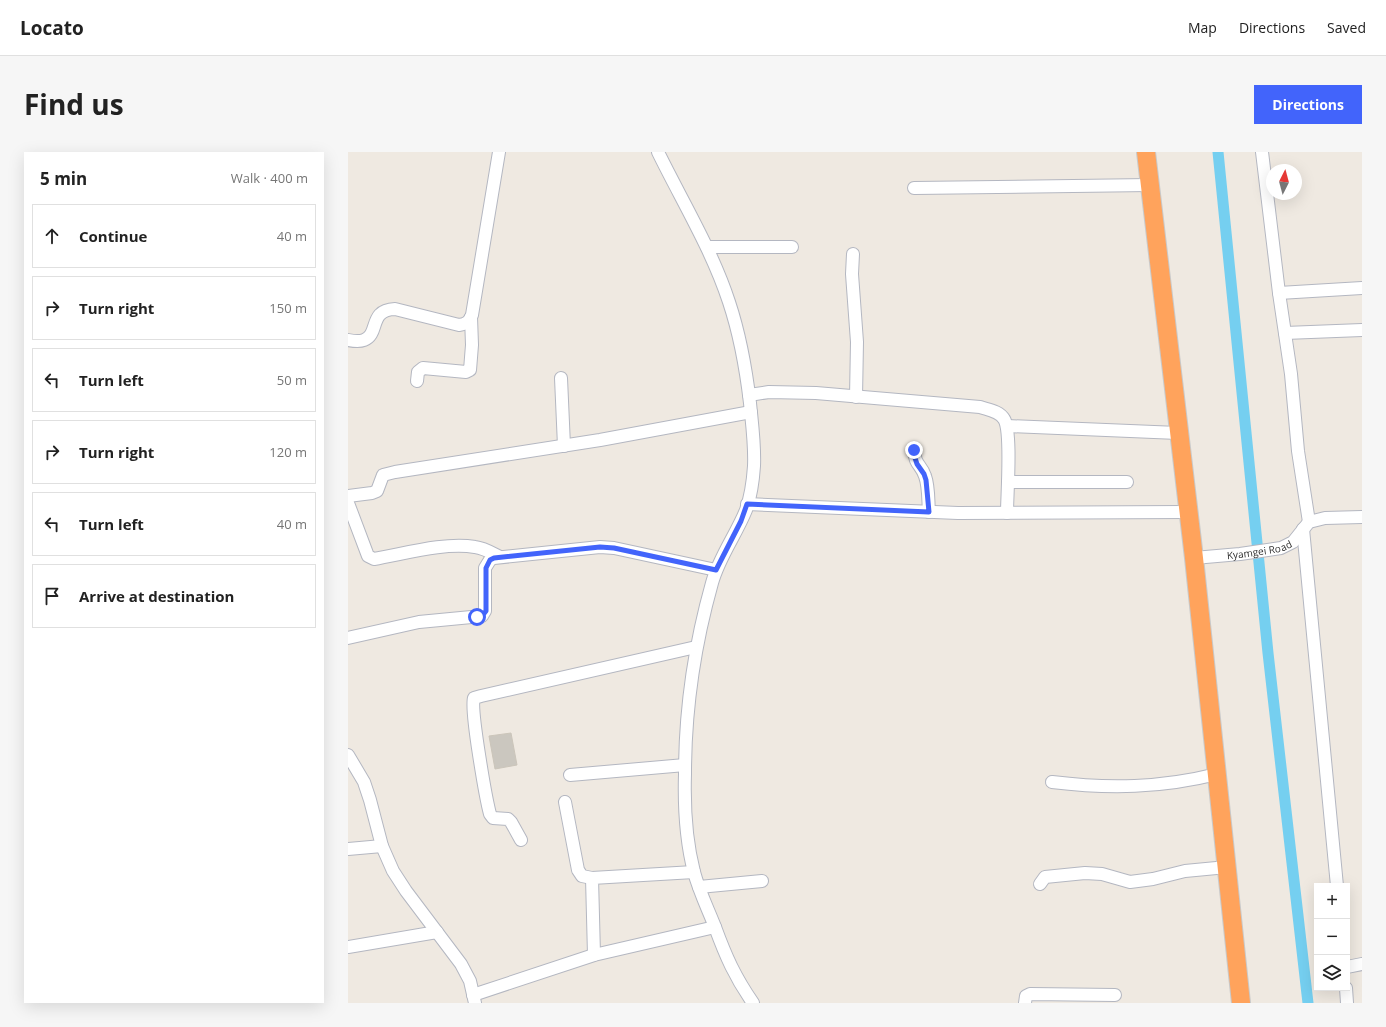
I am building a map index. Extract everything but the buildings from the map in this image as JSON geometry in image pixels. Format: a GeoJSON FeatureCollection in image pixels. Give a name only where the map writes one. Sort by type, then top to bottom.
{"type":"FeatureCollection","features":[{"type":"Feature","properties":{"kind":"highway"},"geometry":{"type":"LineString","coordinates":[[1146,152],[1187,512],[1194,558],[1241,1003]]}},
{"type":"Feature","properties":{"kind":"street"},"geometry":{"type":"LineString","coordinates":[[417,381],[418,372],[423,368],[466,372],[470,370],[472,345],[471,317],[499,152]]}},
{"type":"Feature","properties":{"kind":"street"},"geometry":{"type":"LineString","coordinates":[[658,152],[707,247],[729,300],[744,356],[749,394],[754,464],[753,479],[741,521],[716,570],[696,647],[687,710],[685,815],[694,872],[699,887],[730,967],[753,1003]]}},
{"type":"Feature","properties":{"kind":"street"},"geometry":{"type":"LineString","coordinates":[[1262,152],[1279,293],[1291,374],[1306,526],[1337,883]]}},
{"type":"Feature","properties":{"kind":"street"},"geometry":{"type":"LineString","coordinates":[[914,188],[1150,185]]}},
{"type":"Feature","properties":{"kind":"street"},"geometry":{"type":"LineString","coordinates":[[707,247],[792,246]]}},
{"type":"Feature","properties":{"kind":"street"},"geometry":{"type":"LineString","coordinates":[[853,254],[852,274],[857,342],[856,397]]}},
{"type":"Feature","properties":{"kind":"street"},"geometry":{"type":"LineString","coordinates":[[1279,293],[1362,288]]}},
{"type":"Feature","properties":{"kind":"street"},"geometry":{"type":"LineString","coordinates":[[348,342],[365,339],[371,334],[377,318],[382,312],[388,310],[395,309],[458,325],[465,324],[470,321],[471,317]]}},
{"type":"Feature","properties":{"kind":"street"},"geometry":{"type":"LineString","coordinates":[[1285,333],[1362,330]]}},
{"type":"Feature","properties":{"kind":"street"},"geometry":{"type":"LineString","coordinates":[[561,378],[564,446]]}},
{"type":"Feature","properties":{"kind":"street"},"geometry":{"type":"LineString","coordinates":[[749,394],[791,392],[816,393],[980,407],[997,412],[1004,419],[1007,426],[1009,443],[1007,513]]}},
{"type":"Feature","properties":{"kind":"street"},"geometry":{"type":"LineString","coordinates":[[348,496],[377,491],[383,476],[390,473],[600,440],[751,412]]}},
{"type":"Feature","properties":{"kind":"street"},"geometry":{"type":"LineString","coordinates":[[1007,426],[1178,433]]}},
{"type":"Feature","properties":{"kind":"street"},"geometry":{"type":"LineString","coordinates":[[914,450],[917,464],[926,480],[929,512]]}},
{"type":"Feature","properties":{"kind":"street"},"geometry":{"type":"LineString","coordinates":[[1008,482],[1127,482]]}},
{"type":"Feature","properties":{"kind":"street"},"geometry":{"type":"LineString","coordinates":[[348,503],[370,558],[374,559],[455,546],[476,547],[487,550],[500,557]]}},
{"type":"Feature","properties":{"kind":"street"},"geometry":{"type":"LineString","coordinates":[[747,504],[929,512],[1187,512]]}},
{"type":"Feature","properties":{"kind":"street"},"geometry":{"type":"LineString","coordinates":[[1306,526],[1325,518],[1362,517]]}},
{"type":"Feature","properties":{"kind":"street","name":"Kyamgei Road"},"geometry":{"type":"LineString","coordinates":[[1194,558],[1240,554],[1281,548],[1293,542],[1306,526]]}},
{"type":"Feature","properties":{"kind":"street"},"geometry":{"type":"LineString","coordinates":[[348,638],[419,622],[482,616],[486,611],[486,568],[490,560],[500,557],[600,547],[614,548],[716,570]]}},
{"type":"Feature","properties":{"kind":"street"},"geometry":{"type":"LineString","coordinates":[[521,840],[508,819],[493,818],[490,814],[475,729],[473,705],[474,698],[696,647]]}},
{"type":"Feature","properties":{"kind":"street"},"geometry":{"type":"LineString","coordinates":[[348,755],[364,782],[382,846],[393,871],[406,891],[461,964],[470,981],[474,999],[594,955],[715,927]]}},
{"type":"Feature","properties":{"kind":"street"},"geometry":{"type":"LineString","coordinates":[[570,774],[685,765]]}},
{"type":"Feature","properties":{"kind":"street"},"geometry":{"type":"LineString","coordinates":[[1052,782],[1081,786],[1128,787],[1175,783],[1217,774]]}},
{"type":"Feature","properties":{"kind":"street"},"geometry":{"type":"LineString","coordinates":[[565,802],[578,870],[582,876],[592,878],[694,872]]}},
{"type":"Feature","properties":{"kind":"street"},"geometry":{"type":"LineString","coordinates":[[348,849],[382,846]]}},
{"type":"Feature","properties":{"kind":"street"},"geometry":{"type":"LineString","coordinates":[[1040,884],[1045,876],[1085,873],[1102,874],[1130,882],[1153,879],[1185,871],[1227,867]]}},
{"type":"Feature","properties":{"kind":"street"},"geometry":{"type":"LineString","coordinates":[[592,878],[594,955]]}},
{"type":"Feature","properties":{"kind":"street"},"geometry":{"type":"LineString","coordinates":[[699,887],[762,881]]}},
{"type":"Feature","properties":{"kind":"street"},"geometry":{"type":"LineString","coordinates":[[348,947],[437,932]]}},
{"type":"Feature","properties":{"kind":"street"},"geometry":{"type":"LineString","coordinates":[[1350,966],[1362,964]]}},
{"type":"Feature","properties":{"kind":"street"},"geometry":{"type":"LineString","coordinates":[[1346,991],[1348,1003]]}},
{"type":"Feature","properties":{"kind":"street"},"geometry":{"type":"LineString","coordinates":[[1025,1003],[1026,996],[1030,994],[1115,995]]}},
{"type":"Feature","properties":{"kind":"waterway"},"geometry":{"type":"LineString","coordinates":[[1218,152],[1268,653],[1308,1003]]}},
{"type":"Feature","properties":{"kind":"route"},"geometry":{"type":"LineString","coordinates":[[477,617],[482,616],[486,611],[486,568],[487,563],[494,558],[600,547],[614,548],[716,570],[741,521],[747,504],[929,512],[926,480],[917,464],[914,450]]}}]}
